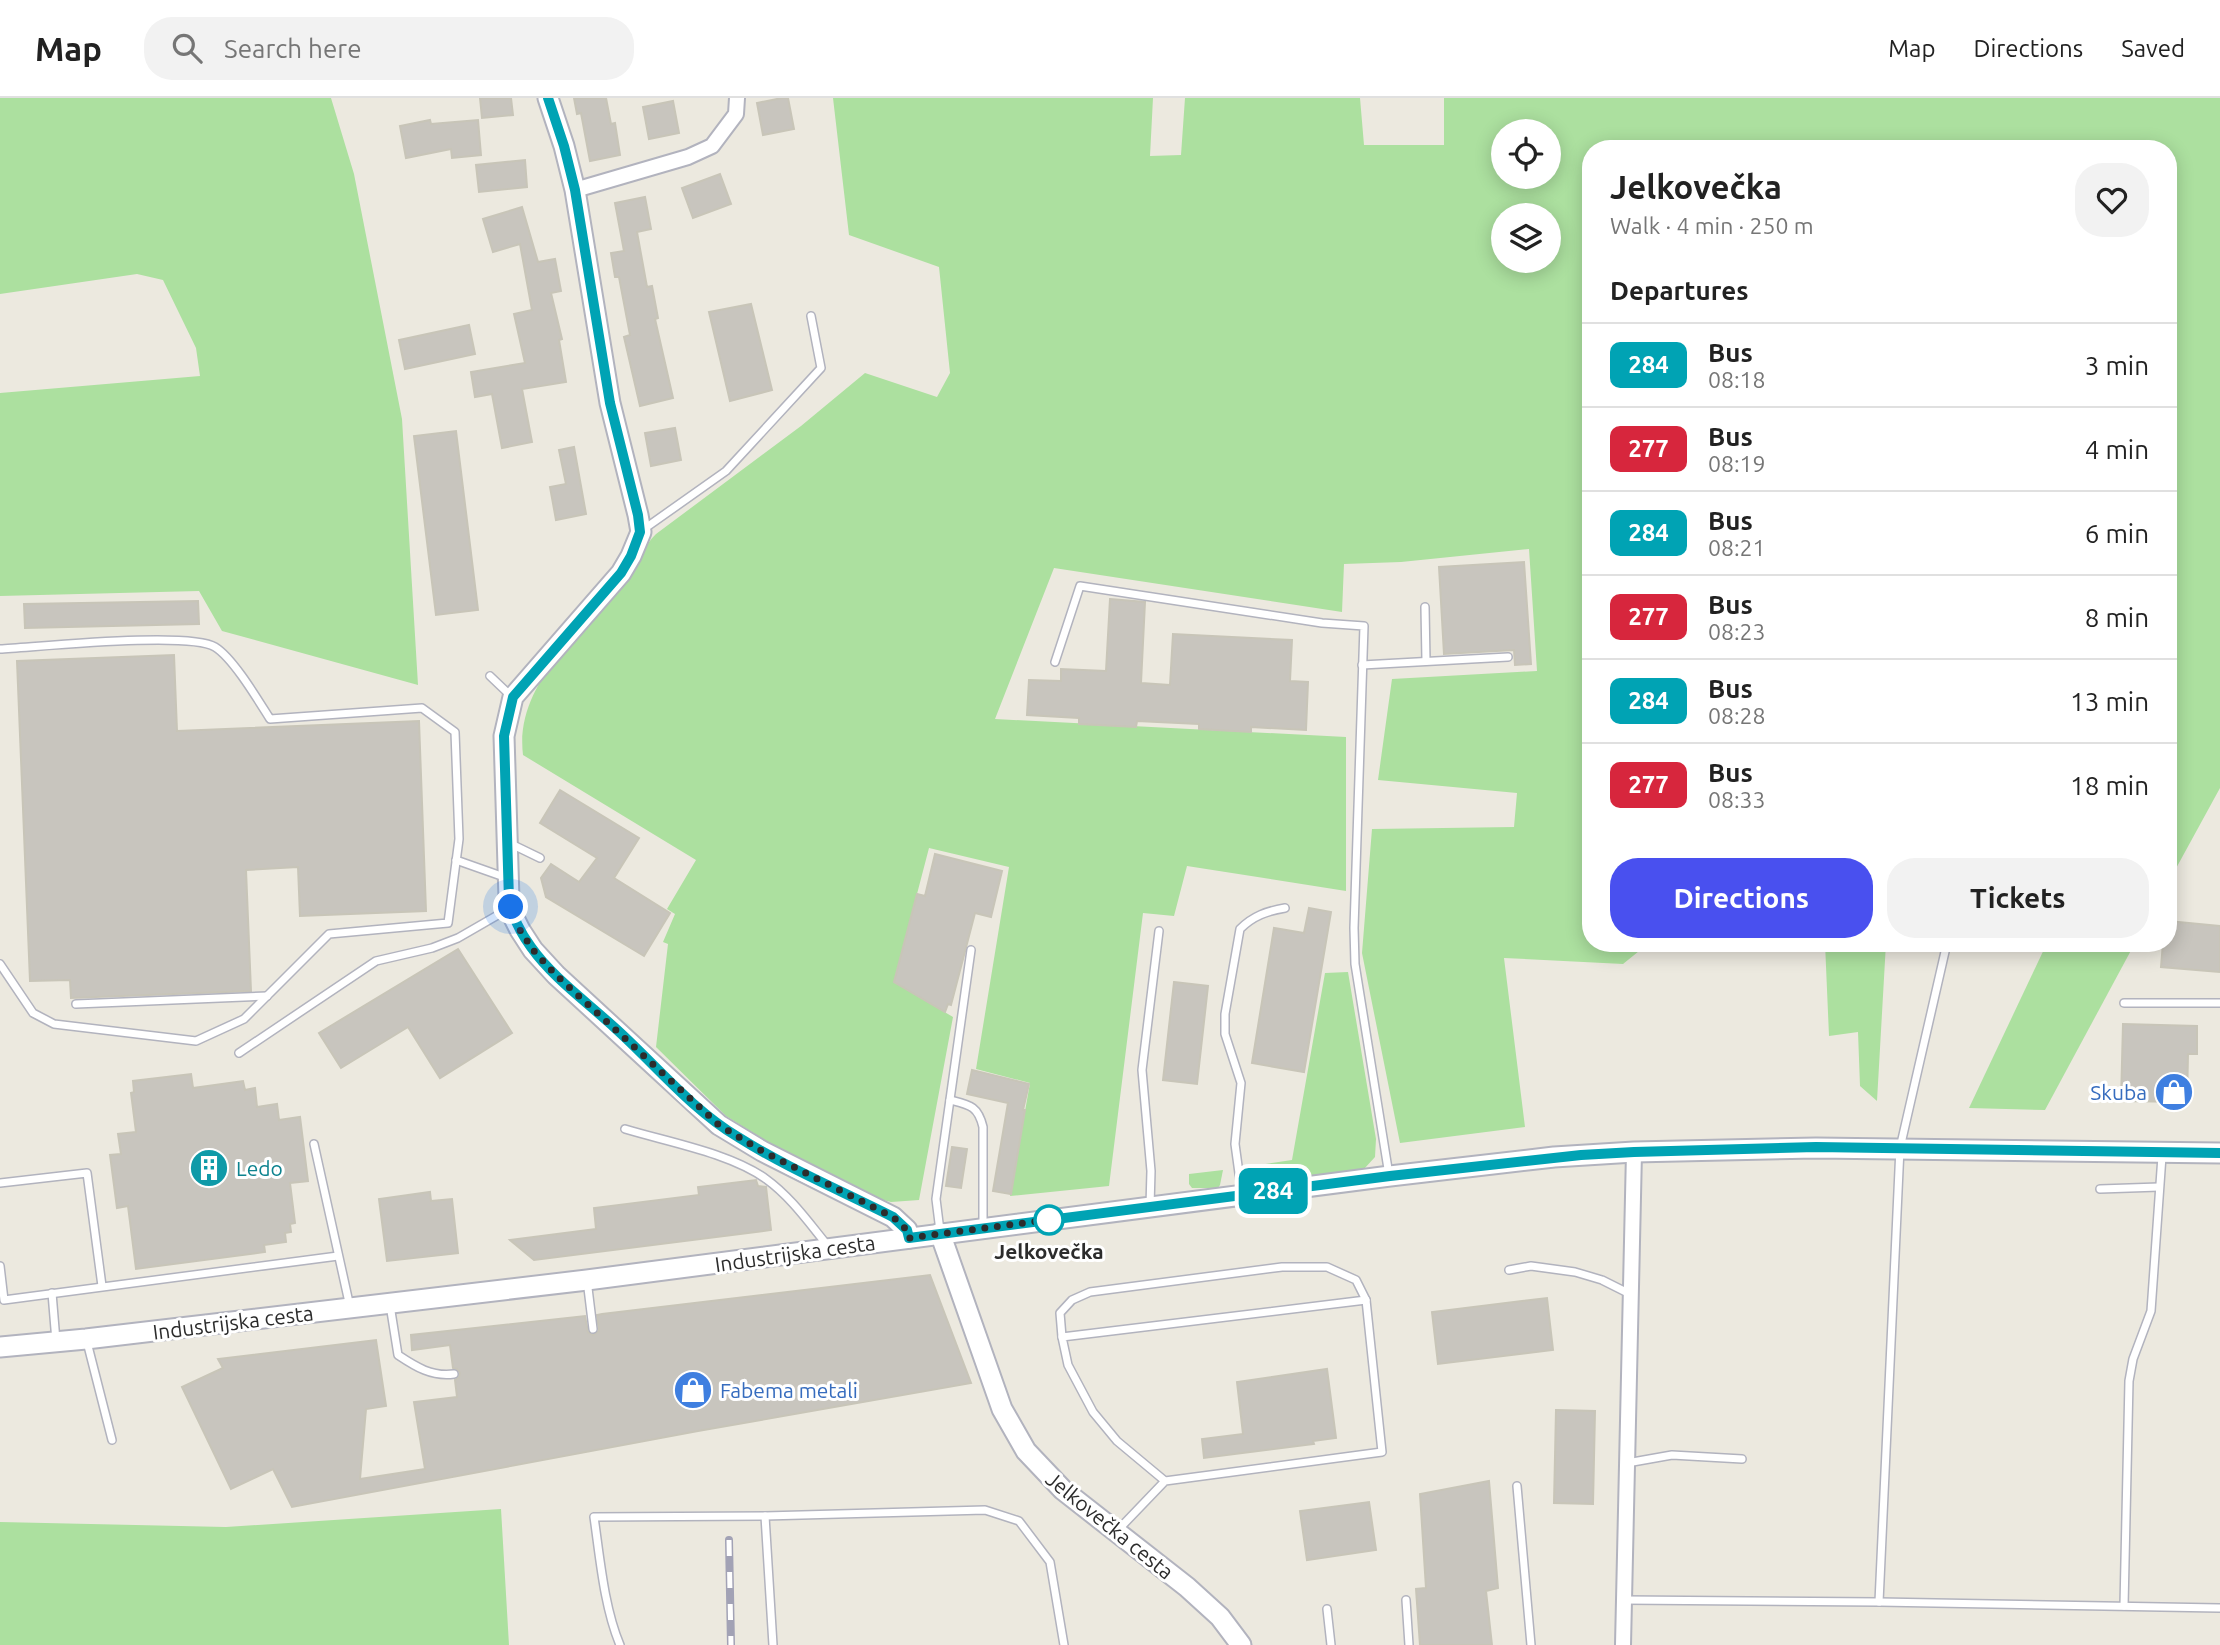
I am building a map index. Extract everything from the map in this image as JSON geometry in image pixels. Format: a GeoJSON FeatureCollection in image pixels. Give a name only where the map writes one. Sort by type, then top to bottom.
{"type":"FeatureCollection","features":[{"type":"Feature","properties":{"kind":"street"},"geometry":{"type":"LineString","coordinates":[[548,98],[575,190],[610,403],[634,493],[640,532],[621,573],[513,697],[504,736],[507,878],[511,907],[520,930],[533,950],[556,975],[710,1117],[736,1137],[893,1217],[907,1230],[909,1238]]}},
{"type":"Feature","properties":{"kind":"street"},"geometry":{"type":"LineString","coordinates":[[575,190],[688,158],[712,146],[736,114],[737,98]]}},
{"type":"Feature","properties":{"kind":"street","name":"Industrijska cesta"},"geometry":{"type":"LineString","coordinates":[[0,1347],[587,1280],[1554,1157],[1816,1147],[2220,1153]]}},
{"type":"Feature","properties":{"kind":"street"},"geometry":{"type":"LineString","coordinates":[[1623,1645],[1634,1152]]}},
{"type":"Feature","properties":{"kind":"street","name":"Jelkovečka cesta"},"geometry":{"type":"LineString","coordinates":[[940,1233],[989,1376],[1016,1436],[1026,1451],[1048,1476],[1196,1595],[1220,1617],[1241,1645]]}},
{"type":"Feature","properties":{"kind":"lane"},"geometry":{"type":"LineString","coordinates":[[640,532],[726,471],[821,368],[811,316]]}},
{"type":"Feature","properties":{"kind":"lane"},"geometry":{"type":"LineString","coordinates":[[1055,663],[1080,586],[1322,624],[1364,626],[1354,928],[1356,964],[1390,1176]]}},
{"type":"Feature","properties":{"kind":"lane"},"geometry":{"type":"LineString","coordinates":[[1425,607],[1426,662]]}},
{"type":"Feature","properties":{"kind":"lane"},"geometry":{"type":"LineString","coordinates":[[0,649],[176,639],[214,646],[239,672],[270,719],[422,708],[455,732],[459,839],[448,923],[329,934],[244,1019],[196,1041],[54,1024],[33,1013],[0,964]]}},
{"type":"Feature","properties":{"kind":"lane"},"geometry":{"type":"LineString","coordinates":[[1362,665],[1508,657]]}},
{"type":"Feature","properties":{"kind":"lane"},"geometry":{"type":"LineString","coordinates":[[490,676],[513,697]]}},
{"type":"Feature","properties":{"kind":"lane"},"geometry":{"type":"LineString","coordinates":[[508,843],[540,858]]}},
{"type":"Feature","properties":{"kind":"lane"},"geometry":{"type":"LineString","coordinates":[[456,860],[507,878]]}},
{"type":"Feature","properties":{"kind":"lane"},"geometry":{"type":"LineString","coordinates":[[239,1053],[376,961],[432,948],[458,938],[511,907]]}},
{"type":"Feature","properties":{"kind":"lane"},"geometry":{"type":"LineString","coordinates":[[1242,1195],[1235,1144],[1241,1083],[1225,1034],[1225,1014],[1240,929],[1260,914],[1285,908]]}},
{"type":"Feature","properties":{"kind":"lane"},"geometry":{"type":"LineString","coordinates":[[1150,1207],[1151,1171],[1142,1070],[1159,931]]}},
{"type":"Feature","properties":{"kind":"lane"},"geometry":{"type":"LineString","coordinates":[[940,1233],[936,1199],[971,950]]}},
{"type":"Feature","properties":{"kind":"lane"},"geometry":{"type":"LineString","coordinates":[[1879,1602],[1900,1148],[1945,952]]}},
{"type":"Feature","properties":{"kind":"lane"},"geometry":{"type":"LineString","coordinates":[[76,1004],[268,996]]}},
{"type":"Feature","properties":{"kind":"lane"},"geometry":{"type":"LineString","coordinates":[[2124,1003],[2220,1003]]}},
{"type":"Feature","properties":{"kind":"lane"},"geometry":{"type":"LineString","coordinates":[[950,1100],[969,1104],[981,1116],[983,1228]]}},
{"type":"Feature","properties":{"kind":"lane"},"geometry":{"type":"LineString","coordinates":[[625,1129],[735,1161],[766,1179],[790,1200],[831,1249]]}},
{"type":"Feature","properties":{"kind":"lane"},"geometry":{"type":"LineString","coordinates":[[314,1144],[350,1308]]}},
{"type":"Feature","properties":{"kind":"lane"},"geometry":{"type":"LineString","coordinates":[[2124,1606],[2129,1381],[2133,1359],[2151,1311],[2162,1152]]}},
{"type":"Feature","properties":{"kind":"lane"},"geometry":{"type":"LineString","coordinates":[[0,1183],[87,1173],[102,1286]]}},
{"type":"Feature","properties":{"kind":"lane"},"geometry":{"type":"LineString","coordinates":[[2100,1189],[2159,1187]]}},
{"type":"Feature","properties":{"kind":"lane"},"geometry":{"type":"LineString","coordinates":[[0,1266],[4,1300],[338,1256]]}},
{"type":"Feature","properties":{"kind":"lane"},"geometry":{"type":"LineString","coordinates":[[1509,1270],[1531,1266],[1575,1272],[1602,1280],[1631,1294]]}},
{"type":"Feature","properties":{"kind":"lane"},"geometry":{"type":"LineString","coordinates":[[1118,1531],[1165,1482],[1382,1452],[1366,1300],[1356,1280],[1327,1267],[1268,1269],[1090,1292],[1072,1300],[1060,1313],[1068,1365],[1093,1412],[1117,1441],[1165,1482]]}},
{"type":"Feature","properties":{"kind":"lane"},"geometry":{"type":"LineString","coordinates":[[587,1280],[593,1329]]}},
{"type":"Feature","properties":{"kind":"lane"},"geometry":{"type":"LineString","coordinates":[[52,1293],[56,1342]]}},
{"type":"Feature","properties":{"kind":"lane"},"geometry":{"type":"LineString","coordinates":[[1062,1337],[1366,1300]]}},
{"type":"Feature","properties":{"kind":"lane"},"geometry":{"type":"LineString","coordinates":[[390,1304],[398,1355],[421,1371],[444,1376],[454,1374]]}},
{"type":"Feature","properties":{"kind":"lane"},"geometry":{"type":"LineString","coordinates":[[86,1339],[112,1440]]}},
{"type":"Feature","properties":{"kind":"lane"},"geometry":{"type":"LineString","coordinates":[[1627,1463],[1672,1455],[1742,1459]]}},
{"type":"Feature","properties":{"kind":"lane"},"geometry":{"type":"LineString","coordinates":[[1517,1486],[1531,1645]]}},
{"type":"Feature","properties":{"kind":"lane"},"geometry":{"type":"LineString","coordinates":[[620,1645],[615,1634],[603,1575],[594,1517],[985,1510],[1019,1521],[1050,1562],[1064,1645]]}},
{"type":"Feature","properties":{"kind":"lane"},"geometry":{"type":"LineString","coordinates":[[765,1516],[773,1645]]}},
{"type":"Feature","properties":{"kind":"lane"},"geometry":{"type":"LineString","coordinates":[[1406,1600],[1409,1645]]}},
{"type":"Feature","properties":{"kind":"lane"},"geometry":{"type":"LineString","coordinates":[[1624,1600],[2219,1608]]}},
{"type":"Feature","properties":{"kind":"lane"},"geometry":{"type":"LineString","coordinates":[[1327,1609],[1331,1645]]}},
{"type":"Feature","properties":{"kind":"green space"},"geometry":{"type":"Polygon","coordinates":[[[0,98],[331,98],[354,174],[402,419],[418,685],[222,631],[199,591],[0,596],[0,393],[200,376],[196,348],[163,280],[137,274],[0,294],[0,98]]]}},
{"type":"Feature","properties":{"kind":"green space"},"geometry":{"type":"Polygon","coordinates":[[[833,98],[1153,98],[1150,156],[1181,155],[1185,98],[1360,98],[1364,145],[1444,145],[1444,98],[2220,98],[2220,788],[2177,867],[2177,140],[1582,140],[1582,952],[1638,952],[1623,964],[1504,958],[1525,1127],[1400,1143],[1362,953],[1372,829],[1514,827],[1517,793],[1378,780],[1392,679],[1537,671],[1529,549],[1401,562],[1344,564],[1342,612],[1054,568],[995,719],[1346,737],[1346,891],[1187,866],[1174,916],[1143,913],[1109,1186],[1010,1196],[1030,1083],[976,1069],[1009,867],[929,848],[894,982],[953,1017],[919,1200],[883,1200],[776,1147],[726,1116],[656,1047],[668,944],[663,942],[675,914],[667,909],[696,860],[523,755],[523,728],[530,703],[557,657],[630,575],[656,534],[801,426],[865,373],[937,397],[950,373],[939,267],[849,235],[833,98]]]}},
{"type":"Feature","properties":{"kind":"green space"},"geometry":{"type":"Polygon","coordinates":[[[1825,952],[1885,952],[1877,1101],[1860,1086],[1858,1032],[1829,1036],[1825,952]]]}},
{"type":"Feature","properties":{"kind":"green space"},"geometry":{"type":"Polygon","coordinates":[[[2043,952],[2130,952],[2045,1110],[1969,1108],[2043,952]]]}},
{"type":"Feature","properties":{"kind":"green space"},"geometry":{"type":"Polygon","coordinates":[[[1348,972],[1376,1139],[1375,1157],[1364,1169],[1251,1183],[1248,1181],[1246,1167],[1292,1160],[1325,973],[1348,972]]]}},
{"type":"Feature","properties":{"kind":"green space"},"geometry":{"type":"Polygon","coordinates":[[[1223,1170],[1218,1188],[1192,1188],[1189,1184],[1189,1174],[1223,1170]]]}},
{"type":"Feature","properties":{"kind":"green space"},"geometry":{"type":"Polygon","coordinates":[[[501,1509],[509,1645],[0,1645],[0,1522],[226,1527],[501,1509]]]}},
{"type":"Feature","properties":{"kind":"building"},"geometry":{"type":"Polygon","coordinates":[[[480,98],[511,98],[513,115],[482,118],[480,98]]]}},
{"type":"Feature","properties":{"kind":"building"},"geometry":{"type":"Polygon","coordinates":[[[574,98],[606,98],[611,124],[615,123],[620,155],[590,161],[581,113],[577,114],[574,98]]]}},
{"type":"Feature","properties":{"kind":"building"},"geometry":{"type":"Polygon","coordinates":[[[788,98],[794,129],[763,135],[757,103],[788,98]]]}},
{"type":"Feature","properties":{"kind":"building"},"geometry":{"type":"Polygon","coordinates":[[[673,101],[679,133],[649,139],[643,107],[673,101]]]}},
{"type":"Feature","properties":{"kind":"building"},"geometry":{"type":"Polygon","coordinates":[[[430,120],[431,124],[478,120],[481,155],[452,158],[451,149],[406,158],[400,126],[430,120]]]}},
{"type":"Feature","properties":{"kind":"building"},"geometry":{"type":"Polygon","coordinates":[[[525,160],[527,187],[479,192],[476,165],[525,160]]]}},
{"type":"Feature","properties":{"kind":"building"},"geometry":{"type":"Polygon","coordinates":[[[720,174],[731,204],[693,218],[682,188],[720,174]]]}},
{"type":"Feature","properties":{"kind":"building"},"geometry":{"type":"Polygon","coordinates":[[[645,197],[651,229],[637,232],[647,287],[652,286],[658,318],[655,319],[673,398],[640,406],[624,337],[630,335],[619,277],[615,277],[611,253],[624,251],[615,203],[645,197]]]}},
{"type":"Feature","properties":{"kind":"building"},"geometry":{"type":"Polygon","coordinates":[[[522,207],[538,262],[555,259],[561,291],[551,293],[562,339],[559,340],[566,382],[522,389],[532,442],[502,448],[492,394],[475,397],[471,372],[525,363],[514,314],[532,310],[520,244],[493,252],[483,219],[522,207]]]}},
{"type":"Feature","properties":{"kind":"building"},"geometry":{"type":"Polygon","coordinates":[[[751,304],[772,390],[730,401],[709,312],[751,304]]]}},
{"type":"Feature","properties":{"kind":"building"},"geometry":{"type":"Polygon","coordinates":[[[469,325],[475,354],[405,369],[399,340],[469,325]]]}},
{"type":"Feature","properties":{"kind":"building"},"geometry":{"type":"Polygon","coordinates":[[[675,428],[681,460],[651,466],[645,433],[675,428]]]}},
{"type":"Feature","properties":{"kind":"building"},"geometry":{"type":"Polygon","coordinates":[[[456,431],[478,610],[436,615],[414,436],[456,431]]]}},
{"type":"Feature","properties":{"kind":"building"},"geometry":{"type":"Polygon","coordinates":[[[574,447],[586,514],[556,520],[550,487],[566,484],[559,450],[574,447]]]}},
{"type":"Feature","properties":{"kind":"building"},"geometry":{"type":"Polygon","coordinates":[[[1524,562],[1531,664],[1515,665],[1514,650],[1444,654],[1439,567],[1524,562]]]}},
{"type":"Feature","properties":{"kind":"building"},"geometry":{"type":"Polygon","coordinates":[[[1110,599],[1145,602],[1141,683],[1170,685],[1173,634],[1292,640],[1290,681],[1308,682],[1306,730],[1251,727],[1251,732],[1199,729],[1199,724],[1137,721],[1136,727],[1079,724],[1079,718],[1027,715],[1029,680],[1061,681],[1061,669],[1106,671],[1110,599]]]}},
{"type":"Feature","properties":{"kind":"building"},"geometry":{"type":"Polygon","coordinates":[[[198,601],[199,624],[25,628],[24,604],[198,601]]]}},
{"type":"Feature","properties":{"kind":"building"},"geometry":{"type":"Polygon","coordinates":[[[174,655],[177,731],[419,721],[426,911],[300,916],[298,867],[246,870],[251,991],[71,998],[70,980],[30,981],[17,661],[174,655]]]}},
{"type":"Feature","properties":{"kind":"building"},"geometry":{"type":"Polygon","coordinates":[[[560,790],[639,838],[614,878],[670,913],[644,956],[546,897],[541,878],[551,864],[579,882],[597,858],[540,823],[560,790]]]}},
{"type":"Feature","properties":{"kind":"building"},"geometry":{"type":"Polygon","coordinates":[[[935,854],[1002,871],[991,917],[975,913],[951,1005],[948,1004],[945,1012],[894,982],[917,894],[925,896],[935,854]]]}},
{"type":"Feature","properties":{"kind":"building"},"geometry":{"type":"Polygon","coordinates":[[[1309,908],[1331,912],[1304,1072],[1252,1063],[1274,928],[1304,933],[1309,908]]]}},
{"type":"Feature","properties":{"kind":"building"},"geometry":{"type":"Polygon","coordinates":[[[2177,922],[2220,926],[2220,972],[2161,967],[2162,952],[2177,952],[2177,922]]]}},
{"type":"Feature","properties":{"kind":"building"},"geometry":{"type":"Polygon","coordinates":[[[458,949],[512,1033],[440,1078],[408,1027],[341,1068],[319,1033],[458,949]]]}},
{"type":"Feature","properties":{"kind":"building"},"geometry":{"type":"Polygon","coordinates":[[[1174,982],[1208,986],[1197,1084],[1163,1080],[1174,982]]]}},
{"type":"Feature","properties":{"kind":"building"},"geometry":{"type":"Polygon","coordinates":[[[2123,1024],[2197,1026],[2197,1054],[2188,1054],[2187,1102],[2121,1101],[2123,1024]]]}},
{"type":"Feature","properties":{"kind":"building"},"geometry":{"type":"Polygon","coordinates":[[[972,1070],[1029,1084],[1011,1194],[993,1191],[1008,1103],[967,1094],[972,1070]]]}},
{"type":"Feature","properties":{"kind":"building","name":"Ledo"},"geometry":{"type":"Polygon","coordinates":[[[191,1074],[193,1088],[243,1081],[245,1090],[255,1088],[257,1107],[277,1104],[279,1120],[300,1117],[308,1181],[290,1183],[295,1223],[290,1224],[291,1232],[285,1233],[286,1242],[264,1245],[265,1252],[136,1269],[128,1206],[117,1208],[110,1155],[121,1154],[118,1134],[136,1132],[131,1093],[134,1092],[133,1081],[191,1074]]]}},
{"type":"Feature","properties":{"kind":"building"},"geometry":{"type":"Polygon","coordinates":[[[952,1147],[967,1149],[961,1188],[946,1186],[952,1147]]]}},
{"type":"Feature","properties":{"kind":"building"},"geometry":{"type":"Polygon","coordinates":[[[756,1180],[758,1186],[766,1187],[771,1230],[534,1260],[510,1240],[596,1229],[594,1208],[699,1195],[698,1187],[756,1180]]]}},
{"type":"Feature","properties":{"kind":"building"},"geometry":{"type":"Polygon","coordinates":[[[430,1192],[431,1201],[452,1199],[458,1253],[387,1261],[379,1199],[430,1192]]]}},
{"type":"Feature","properties":{"kind":"building","name":"Fabema metali"},"geometry":{"type":"Polygon","coordinates":[[[930,1275],[971,1383],[292,1507],[273,1469],[231,1489],[182,1387],[223,1368],[218,1359],[376,1340],[386,1406],[366,1409],[360,1479],[425,1469],[414,1402],[457,1397],[455,1380],[460,1373],[453,1368],[450,1345],[412,1350],[411,1335],[585,1316],[588,1332],[593,1335],[599,1331],[597,1315],[602,1314],[930,1275]]]}},
{"type":"Feature","properties":{"kind":"building"},"geometry":{"type":"Polygon","coordinates":[[[1547,1298],[1553,1350],[1438,1364],[1432,1312],[1547,1298]]]}},
{"type":"Feature","properties":{"kind":"building"},"geometry":{"type":"Polygon","coordinates":[[[1327,1369],[1336,1438],[1313,1441],[1314,1444],[1204,1458],[1202,1439],[1243,1434],[1237,1382],[1327,1369]]]}},
{"type":"Feature","properties":{"kind":"building"},"geometry":{"type":"Polygon","coordinates":[[[1556,1410],[1595,1411],[1593,1504],[1554,1503],[1556,1410]]]}},
{"type":"Feature","properties":{"kind":"building"},"geometry":{"type":"Polygon","coordinates":[[[1489,1481],[1498,1588],[1486,1591],[1492,1645],[1420,1645],[1416,1589],[1426,1588],[1420,1494],[1489,1481]]]}},
{"type":"Feature","properties":{"kind":"building"},"geometry":{"type":"Polygon","coordinates":[[[1369,1502],[1376,1550],[1307,1560],[1300,1511],[1369,1502]]]}},
{"type":"Feature","properties":{"kind":"railway"},"geometry":{"type":"LineString","coordinates":[[729,1540],[731,1645]]}},
{"type":"Feature","properties":{"kind":"bus line","name":"284"},"geometry":{"type":"LineString","coordinates":[[548,98],[575,190],[610,403],[634,493],[640,532],[621,573],[513,697],[504,736],[509,900],[520,930],[533,950],[556,975],[701,1110],[736,1137],[893,1217],[907,1230],[909,1238],[1390,1176],[1581,1155],[1816,1147],[2220,1153]]}},
{"type":"Feature","properties":{"kind":"place","name":"Skuba"},"geometry":{"type":"Point","coordinates":[2174,1092]}},
{"type":"Feature","properties":{"kind":"place","name":"Ledo"},"geometry":{"type":"Point","coordinates":[209,1168]}},
{"type":"Feature","properties":{"kind":"place","name":"Jelkovečka"},"geometry":{"type":"Point","coordinates":[1049,1220]}},
{"type":"Feature","properties":{"kind":"place","name":"Fabema metali"},"geometry":{"type":"Point","coordinates":[693,1390]}},
{"type":"Feature","properties":{"kind":"route"},"geometry":{"type":"LineString","coordinates":[[511,907],[520,930],[533,950],[556,975],[719,1125],[790,1166],[893,1217],[907,1230],[909,1238],[1054,1219],[1049,1220]]}}]}
